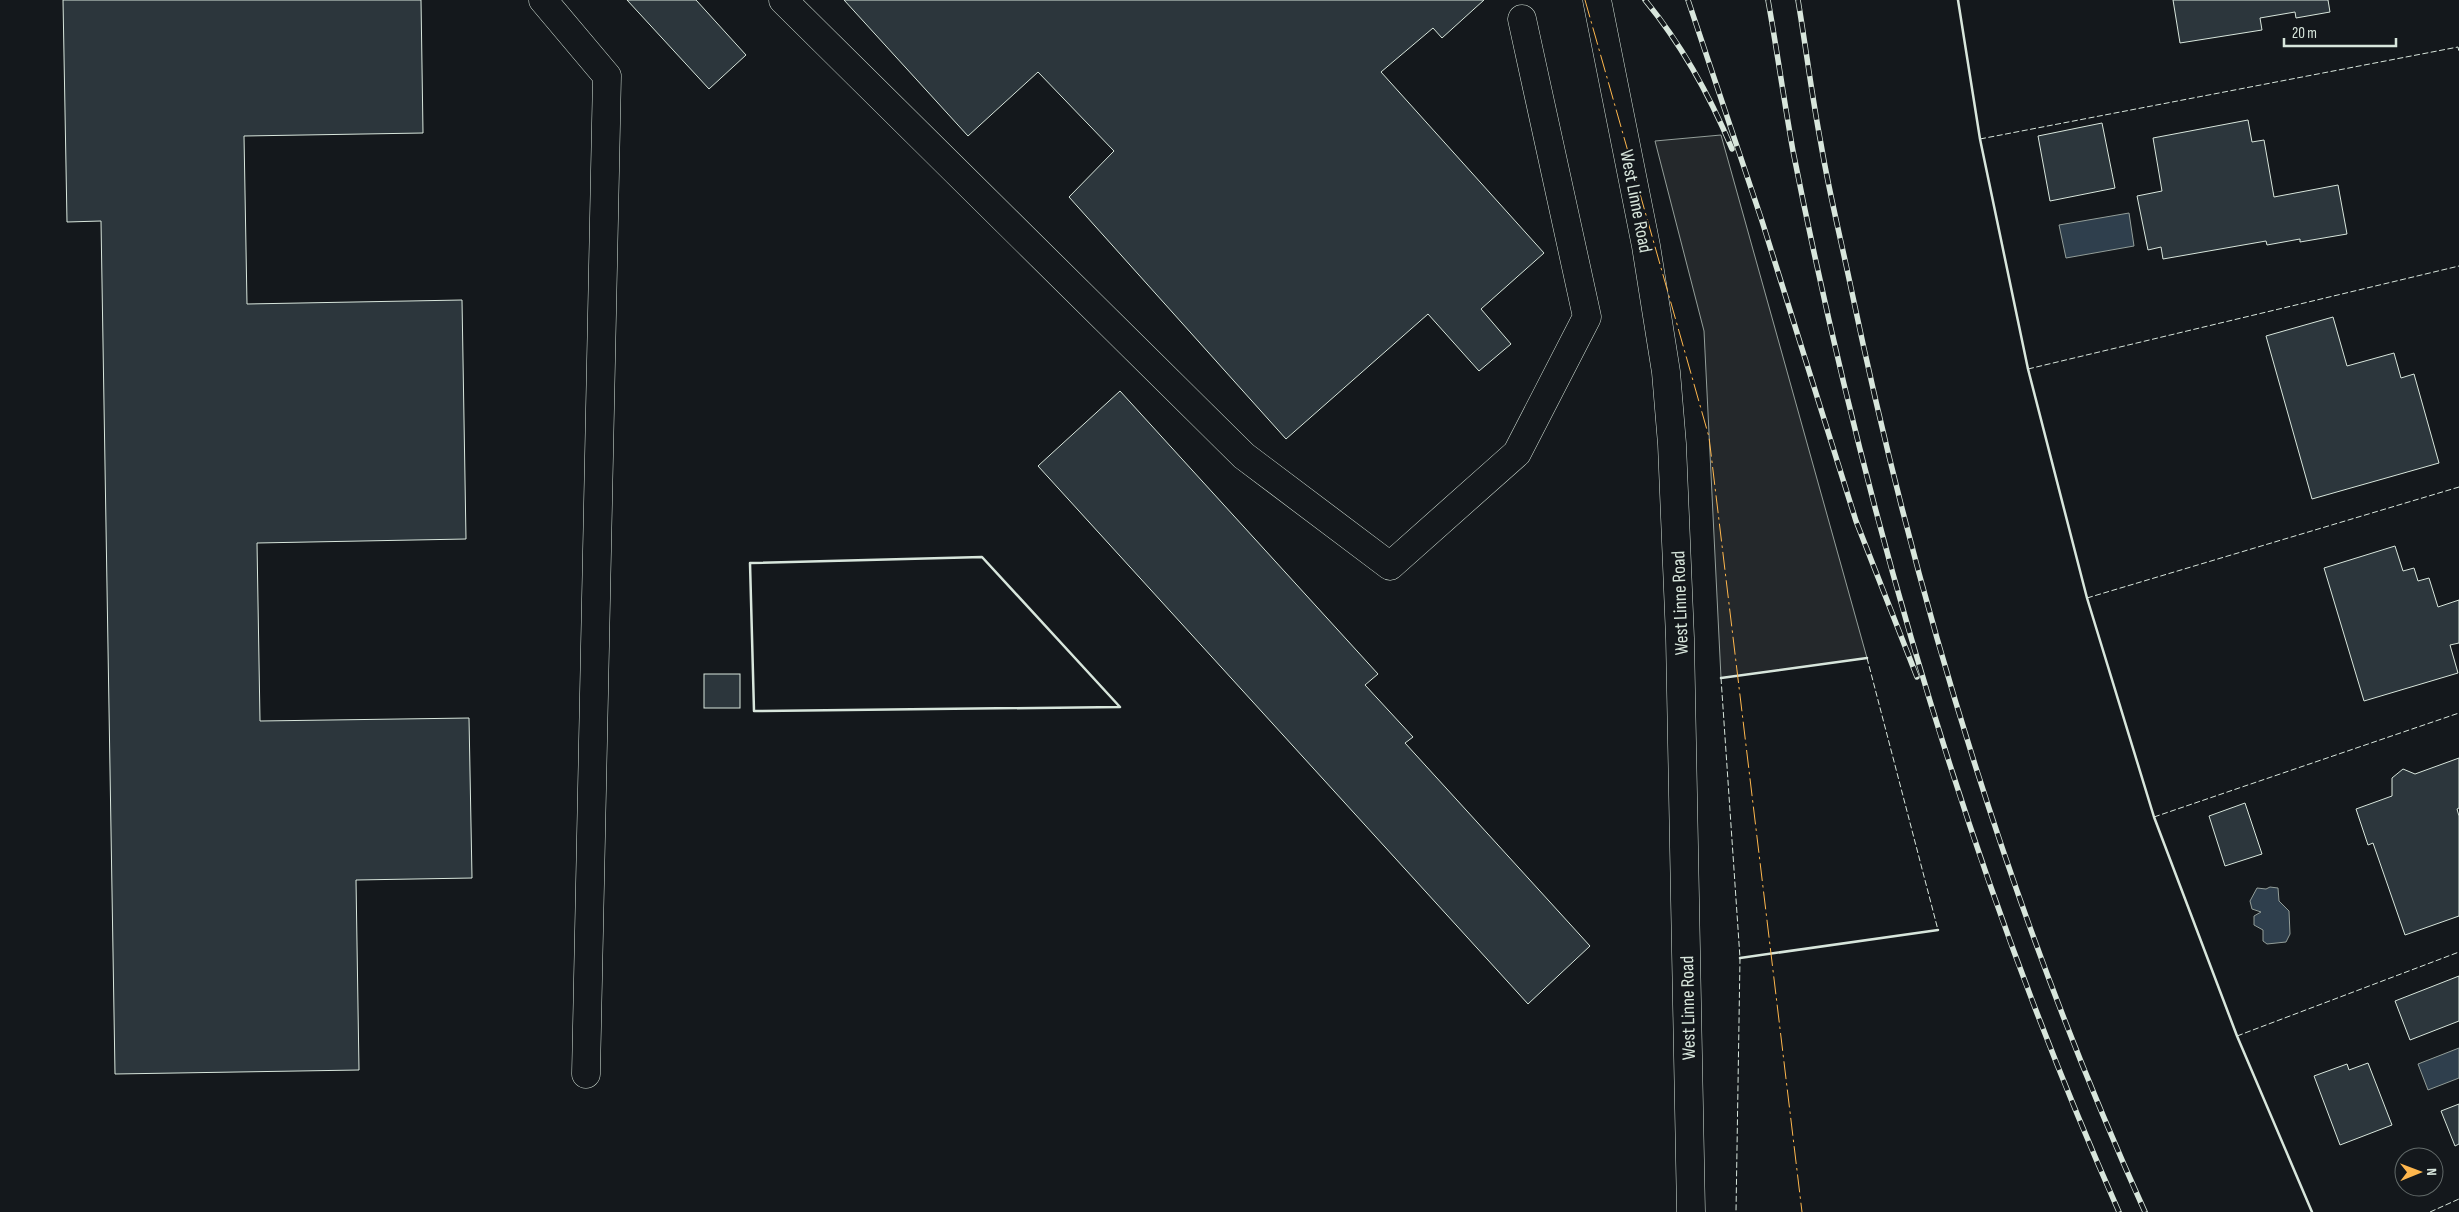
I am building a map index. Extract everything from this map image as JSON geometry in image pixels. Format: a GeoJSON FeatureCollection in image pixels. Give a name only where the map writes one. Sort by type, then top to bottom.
{"type":"FeatureCollection","features":[{"type":"Feature","properties":{"kind":"street"},"geometry":{"type":"LineString","coordinates":[[543,0],[607,76],[586,1074]]}},
{"type":"Feature","properties":{"kind":"street"},"geometry":{"type":"LineString","coordinates":[[784,0],[1244,456],[1390,566],[1517,453],[1587,317],[1522,19]]}},
{"type":"Feature","properties":{"kind":"street","name":"West Linne Road"},"geometry":{"type":"LineString","coordinates":[[1597,0],[1646,246],[1666,372],[1672,444],[1680,648],[1691,1212]]}},
{"type":"Feature","properties":{"kind":"shaded area"},"geometry":{"type":"Polygon","coordinates":[[[1721,135],[1867,658],[1721,678],[1704,331],[1655,141],[1721,135]]]}},
{"type":"Feature","properties":{"kind":"water"},"geometry":{"type":"Polygon","coordinates":[[[2129,213],[2134,246],[2066,258],[2059,225],[2129,213]]]}},
{"type":"Feature","properties":{"kind":"water"},"geometry":{"type":"Polygon","coordinates":[[[2270,887],[2278,888],[2279,901],[2289,911],[2290,934],[2286,942],[2267,944],[2263,941],[2263,930],[2254,925],[2254,916],[2261,912],[2252,909],[2250,901],[2257,888],[2266,889],[2270,887]]]}},
{"type":"Feature","properties":{"kind":"water"},"geometry":{"type":"Polygon","coordinates":[[[2459,1048],[2459,1078],[2428,1090],[2418,1064],[2459,1048]]]}},
{"type":"Feature","properties":{"kind":"building"},"geometry":{"type":"Polygon","coordinates":[[[63,0],[421,0],[423,133],[244,136],[247,304],[462,300],[466,539],[257,543],[260,721],[469,718],[472,878],[356,880],[359,1070],[115,1074],[101,221],[67,222],[63,0]]]}},
{"type":"Feature","properties":{"kind":"building"},"geometry":{"type":"Polygon","coordinates":[[[627,0],[696,0],[746,55],[709,89],[627,0]]]}},
{"type":"Feature","properties":{"kind":"building"},"geometry":{"type":"Polygon","coordinates":[[[844,0],[1484,0],[1442,38],[1433,28],[1381,72],[1544,253],[1481,309],[1511,344],[1479,371],[1428,314],[1286,439],[1069,197],[1114,151],[1038,72],[968,136],[844,0]]]}},
{"type":"Feature","properties":{"kind":"building"},"geometry":{"type":"Polygon","coordinates":[[[2173,0],[2328,0],[2330,12],[2296,18],[2295,12],[2260,18],[2262,30],[2180,43],[2173,0]]]}},
{"type":"Feature","properties":{"kind":"building"},"geometry":{"type":"Polygon","coordinates":[[[2248,120],[2252,142],[2264,140],[2274,197],[2338,185],[2347,234],[2300,242],[2300,239],[2267,245],[2266,241],[2163,259],[2161,247],[2148,250],[2137,196],[2162,191],[2153,138],[2248,120]]]}},
{"type":"Feature","properties":{"kind":"building"},"geometry":{"type":"Polygon","coordinates":[[[2102,123],[2115,188],[2050,201],[2038,136],[2102,123]]]}},
{"type":"Feature","properties":{"kind":"building"},"geometry":{"type":"Polygon","coordinates":[[[2333,317],[2347,366],[2394,353],[2401,378],[2414,374],[2439,463],[2312,499],[2266,336],[2333,317]]]}},
{"type":"Feature","properties":{"kind":"building"},"geometry":{"type":"Polygon","coordinates":[[[1120,391],[1378,674],[1365,685],[1413,737],[1405,743],[1590,946],[1528,1004],[1038,466],[1120,391]]]}},
{"type":"Feature","properties":{"kind":"building"},"geometry":{"type":"Polygon","coordinates":[[[2395,546],[2403,571],[2414,568],[2418,581],[2429,578],[2438,607],[2459,600],[2459,643],[2450,645],[2458,673],[2364,701],[2324,568],[2395,546]]]}},
{"type":"Feature","properties":{"kind":"building"},"geometry":{"type":"Polygon","coordinates":[[[704,674],[740,674],[740,708],[704,708],[704,674]]]}},
{"type":"Feature","properties":{"kind":"building"},"geometry":{"type":"Polygon","coordinates":[[[2459,758],[2459,808],[2457,809],[2459,816],[2459,916],[2405,935],[2373,843],[2368,845],[2356,809],[2392,796],[2392,778],[2403,769],[2415,774],[2459,758]]]}},
{"type":"Feature","properties":{"kind":"building"},"geometry":{"type":"Polygon","coordinates":[[[2245,803],[2262,854],[2225,866],[2209,816],[2245,803]]]}},
{"type":"Feature","properties":{"kind":"building"},"geometry":{"type":"Polygon","coordinates":[[[2459,976],[2459,1021],[2410,1040],[2395,1001],[2459,976]]]}},
{"type":"Feature","properties":{"kind":"building"},"geometry":{"type":"Polygon","coordinates":[[[2368,1063],[2392,1125],[2340,1145],[2314,1076],[2347,1064],[2349,1070],[2368,1063]]]}},
{"type":"Feature","properties":{"kind":"building"},"geometry":{"type":"Polygon","coordinates":[[[2459,1104],[2459,1144],[2455,1146],[2441,1111],[2459,1104]]]}},
{"type":"Feature","properties":{"kind":"railway"},"geometry":{"type":"LineString","coordinates":[[1645,0],[1683,53],[1714,110],[1732,149]]}},
{"type":"Feature","properties":{"kind":"railway"},"geometry":{"type":"LineString","coordinates":[[1688,0],[1762,221],[1856,521],[1917,677]]}},
{"type":"Feature","properties":{"kind":"railway"},"geometry":{"type":"LineString","coordinates":[[1768,0],[1793,151],[1822,287],[1853,422],[1888,557],[1969,823],[2015,954],[2065,1084],[2119,1212]]}},
{"type":"Feature","properties":{"kind":"railway"},"geometry":{"type":"LineString","coordinates":[[1798,0],[1818,126],[1835,216],[1877,406],[1906,524],[1938,641],[1973,758],[2052,988],[2097,1101],[2145,1212]]}},
{"type":"Feature","properties":{"kind":"fence"},"geometry":{"type":"LineString","coordinates":[[1980,139],[2458,47],[2459,52]]}},
{"type":"Feature","properties":{"kind":"fence"},"geometry":{"type":"LineString","coordinates":[[2028,369],[2459,266]]}},
{"type":"Feature","properties":{"kind":"fence"},"geometry":{"type":"LineString","coordinates":[[2087,598],[2459,487]]}},
{"type":"Feature","properties":{"kind":"fence"},"geometry":{"type":"LineString","coordinates":[[1867,658],[1938,930]]}},
{"type":"Feature","properties":{"kind":"fence"},"geometry":{"type":"LineString","coordinates":[[1721,678],[1740,958],[1736,1212]]}},
{"type":"Feature","properties":{"kind":"fence"},"geometry":{"type":"LineString","coordinates":[[2154,817],[2459,713]]}},
{"type":"Feature","properties":{"kind":"fence"},"geometry":{"type":"LineString","coordinates":[[2237,1036],[2459,952]]}},
{"type":"Feature","properties":{"kind":"fence"},"geometry":{"type":"LineString","coordinates":[[2430,1212],[2459,1199]]}},
{"type":"Feature","properties":{"kind":"wall"},"geometry":{"type":"LineString","coordinates":[[1958,0],[1980,139],[2028,369],[2087,598],[2154,817],[2237,1036],[2312,1212]]}},
{"type":"Feature","properties":{"kind":"wall"},"geometry":{"type":"LineString","coordinates":[[982,557],[1120,707],[754,711],[750,563],[982,557]]}},
{"type":"Feature","properties":{"kind":"wall"},"geometry":{"type":"LineString","coordinates":[[1721,678],[1867,658]]}},
{"type":"Feature","properties":{"kind":"wall"},"geometry":{"type":"LineString","coordinates":[[1740,958],[1938,930]]}},
{"type":"Feature","properties":{"kind":"power"},"geometry":{"type":"LineString","coordinates":[[1585,0],[1709,437],[1802,1212]]}}]}
